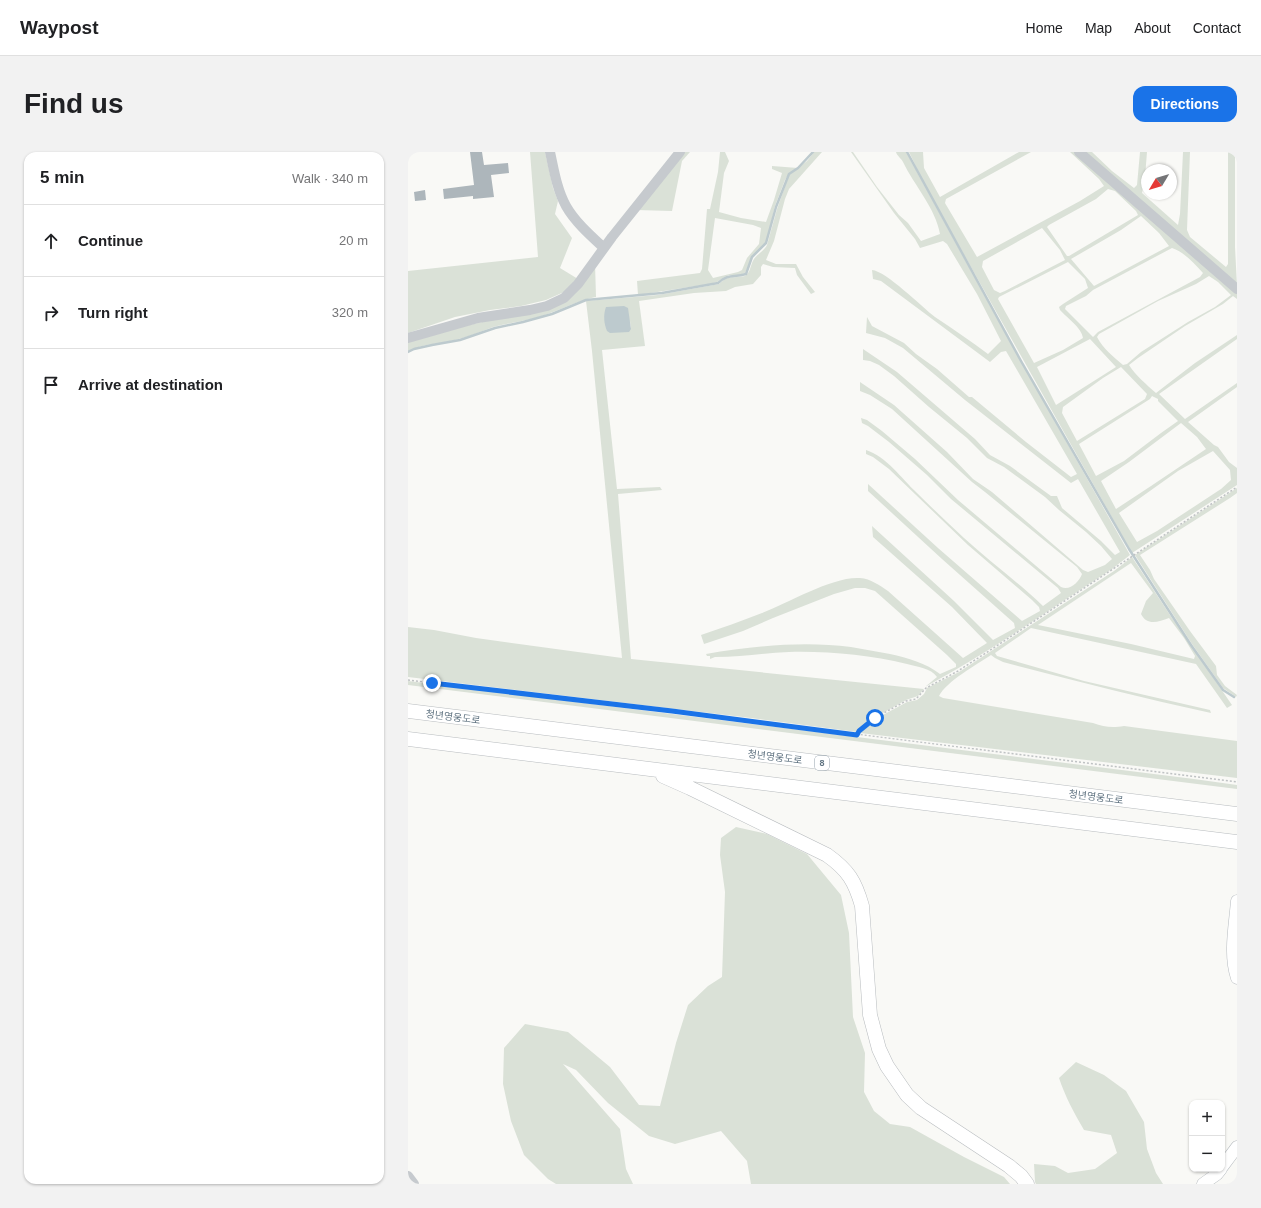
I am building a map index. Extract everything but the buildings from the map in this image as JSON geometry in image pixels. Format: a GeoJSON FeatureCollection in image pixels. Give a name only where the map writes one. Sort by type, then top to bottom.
{"type":"FeatureCollection","features":[{"type":"Feature","properties":{"kind":"highway","name":"청년영웅도로"},"geometry":{"type":"LineString","coordinates":[[408,711],[1237,814]]}},
{"type":"Feature","properties":{"kind":"highway"},"geometry":{"type":"LineString","coordinates":[[408,739],[1237,842]]}},
{"type":"Feature","properties":{"kind":"highway"},"geometry":{"type":"LineString","coordinates":[[632,767],[673,780],[690,788],[827,855],[840,865],[851,877],[858,890],[862,906],[870,1015],[878,1049],[887,1066],[907,1095],[921,1108],[1009,1166],[1028,1184]]}},
{"type":"Feature","properties":{"kind":"main road"},"geometry":{"type":"LineString","coordinates":[[1237,901],[1233,942],[1235,971],[1237,978]]}},
{"type":"Feature","properties":{"kind":"main road"},"geometry":{"type":"LineString","coordinates":[[1225,1163],[1237,1147]]}},
{"type":"Feature","properties":{"kind":"main road"},"geometry":{"type":"LineString","coordinates":[[1203,1184],[1218,1172]]}},
{"type":"Feature","properties":{"kind":"street"},"geometry":{"type":"LineString","coordinates":[[550,152],[557,182],[567,207],[588,233],[604,248]]}},
{"type":"Feature","properties":{"kind":"street"},"geometry":{"type":"LineString","coordinates":[[408,338],[478,318],[530,310],[554,304],[564,298],[573,290],[604,248],[680,152]]}},
{"type":"Feature","properties":{"kind":"street"},"geometry":{"type":"LineString","coordinates":[[1079,152],[1237,289]]}},
{"type":"Feature","properties":{"kind":"street"},"geometry":{"type":"LineString","coordinates":[[408,1176],[414,1184]]}},
{"type":"Feature","properties":{"kind":"path"},"geometry":{"type":"LineString","coordinates":[[857,735],[859,731],[880,715],[906,701],[916,699],[926,688],[958,671],[1237,487]]}},
{"type":"Feature","properties":{"kind":"path"},"geometry":{"type":"LineString","coordinates":[[408,680],[680,712],[1237,782]]}},
{"type":"Feature","properties":{"kind":"shaded area"},"geometry":{"type":"Polygon","coordinates":[[[530,152],[545,152],[553,188],[558,201],[555,214],[572,238],[560,268],[578,279],[564,292],[546,300],[521,306],[455,317],[408,333],[408,271],[538,257],[530,152]]]}},
{"type":"Feature","properties":{"kind":"shaded area"},"geometry":{"type":"Polygon","coordinates":[[[683,152],[690,152],[682,161],[672,211],[636,210],[683,152]]]}},
{"type":"Feature","properties":{"kind":"shaded area"},"geometry":{"type":"Polygon","coordinates":[[[720,152],[725,152],[729,161],[724,173],[719,212],[741,218],[766,222],[782,173],[772,169],[772,166],[798,168],[789,173],[785,180],[775,206],[766,243],[752,257],[745,273],[739,275],[729,275],[717,282],[709,284],[638,295],[637,281],[700,273],[702,269],[707,209],[710,209],[718,172],[720,152]],[[715,218],[708,270],[713,278],[742,270],[747,258],[759,244],[761,228],[753,225],[715,218]]]}},
{"type":"Feature","properties":{"kind":"shaded area"},"geometry":{"type":"Polygon","coordinates":[[[814,152],[822,152],[789,189],[774,241],[766,260],[776,264],[796,264],[803,277],[815,292],[811,294],[797,275],[795,268],[773,267],[763,264],[761,267],[761,275],[753,284],[735,287],[726,291],[694,293],[639,301],[645,346],[602,350],[617,489],[660,487],[662,490],[618,494],[631,659],[924,689],[918,696],[906,700],[879,715],[857,732],[408,677],[408,627],[622,658],[586,301],[658,295],[719,284],[728,278],[745,276],[754,259],[767,245],[777,209],[789,175],[807,161],[814,152]],[[630,321],[607,331],[631,329],[630,321]]]}},
{"type":"Feature","properties":{"kind":"shaded area"},"geometry":{"type":"Polygon","coordinates":[[[851,152],[853,152],[877,187],[899,215],[908,223],[921,241],[940,234],[934,215],[896,152],[906,152],[995,315],[1130,555],[1112,569],[1020,630],[949,674],[925,687],[937,677],[928,670],[878,658],[848,654],[804,652],[715,657],[710,659],[710,656],[707,656],[706,654],[778,645],[815,644],[856,648],[903,657],[923,664],[940,674],[956,667],[956,664],[947,655],[875,591],[865,588],[855,588],[834,594],[743,631],[704,644],[701,635],[762,613],[837,581],[860,578],[871,581],[888,591],[963,658],[987,643],[952,607],[873,537],[872,526],[954,601],[993,640],[1015,628],[1014,623],[868,491],[868,484],[938,548],[1022,621],[1040,611],[1039,607],[1032,600],[968,545],[889,469],[873,457],[866,454],[866,450],[874,453],[893,468],[964,538],[1024,588],[1043,606],[1061,593],[1058,588],[951,499],[927,475],[889,442],[862,423],[861,418],[867,420],[882,431],[915,459],[958,500],[1061,587],[1071,587],[1081,577],[1082,574],[1077,567],[972,482],[892,409],[870,395],[860,391],[860,382],[894,405],[947,452],[973,479],[992,492],[1083,570],[1088,572],[1105,565],[1112,559],[1086,532],[1045,497],[1004,467],[987,458],[967,438],[894,376],[879,365],[863,360],[863,349],[897,372],[975,439],[990,455],[1010,466],[1051,496],[1057,496],[1062,508],[1115,555],[1120,552],[1078,479],[1071,483],[965,400],[903,348],[885,338],[866,333],[867,317],[872,326],[904,343],[969,397],[972,397],[1071,477],[1077,474],[1006,351],[1001,352],[990,362],[881,281],[873,279],[872,270],[886,276],[935,317],[988,354],[1001,341],[977,294],[947,244],[943,241],[920,248],[851,152]]]}},
{"type":"Feature","properties":{"kind":"shaded area"},"geometry":{"type":"Polygon","coordinates":[[[909,152],[923,152],[924,168],[940,197],[1019,152],[1031,152],[946,199],[945,203],[977,257],[1080,201],[1104,186],[1099,179],[1070,152],[1077,152],[1237,291],[1237,299],[1233,296],[1223,304],[1185,326],[1129,365],[1156,393],[1195,363],[1237,335],[1237,339],[1159,394],[1185,419],[1237,383],[1237,387],[1188,422],[1218,447],[1229,462],[1237,468],[1237,485],[1132,553],[927,189],[909,152]],[[1108,189],[1096,199],[1047,227],[1067,256],[1069,256],[1138,215],[1136,211],[1115,191],[1108,189]],[[1141,216],[1121,230],[1071,259],[1094,286],[1169,246],[1159,233],[1141,216]],[[1042,228],[983,261],[982,267],[994,290],[1000,293],[1065,260],[1060,250],[1042,228]],[[1172,248],[1066,306],[1065,309],[1093,337],[1098,332],[1200,277],[1203,273],[1185,255],[1172,248]],[[1068,262],[999,297],[998,299],[1034,363],[1063,350],[1083,338],[1077,327],[1060,310],[1059,307],[1088,288],[1085,279],[1068,262]],[[1209,276],[1196,284],[1158,301],[1099,334],[1097,337],[1105,349],[1123,365],[1127,364],[1141,352],[1188,322],[1215,307],[1231,295],[1218,282],[1209,276]],[[1090,339],[1037,367],[1056,405],[1116,367],[1090,339]],[[1121,367],[1063,407],[1062,413],[1077,441],[1145,399],[1147,394],[1121,367]],[[1152,396],[1150,399],[1079,444],[1096,476],[1124,461],[1178,421],[1158,401],[1158,399],[1152,396]],[[1181,423],[1101,481],[1116,509],[1206,449],[1197,437],[1181,423]],[[1213,451],[1178,471],[1119,513],[1137,542],[1157,531],[1221,489],[1231,480],[1230,470],[1213,451]]]}},
{"type":"Feature","properties":{"kind":"shaded area"},"geometry":{"type":"Polygon","coordinates":[[[1082,152],[1092,152],[1112,171],[1134,188],[1137,185],[1140,152],[1147,152],[1146,164],[1141,164],[1141,200],[1150,200],[1178,225],[1180,214],[1183,152],[1190,152],[1187,230],[1190,237],[1226,267],[1228,264],[1228,152],[1235,152],[1235,247],[1237,286],[1082,152]]]}},
{"type":"Feature","properties":{"kind":"shaded area"},"geometry":{"type":"Polygon","coordinates":[[[595,263],[596,297],[546,315],[493,327],[453,341],[420,346],[408,351],[408,340],[412,338],[553,306],[595,263]]]}},
{"type":"Feature","properties":{"kind":"shaded area"},"geometry":{"type":"Polygon","coordinates":[[[624,306],[628,308],[631,329],[629,332],[610,333],[607,331],[605,322],[604,313],[606,307],[624,306]]]}},
{"type":"Feature","properties":{"kind":"shaded area"},"geometry":{"type":"Polygon","coordinates":[[[1237,488],[1237,493],[1230,498],[1140,555],[1154,579],[1216,666],[1217,675],[1225,686],[1237,695],[1236,697],[1223,688],[1192,644],[1135,555],[1237,488]]]}},
{"type":"Feature","properties":{"kind":"shaded area"},"geometry":{"type":"Polygon","coordinates":[[[1132,557],[1232,705],[1227,708],[1196,664],[1031,628],[995,653],[997,656],[1084,681],[1210,710],[1211,713],[1003,662],[991,655],[955,679],[939,696],[943,698],[1104,726],[1124,726],[1237,741],[1237,778],[860,733],[881,716],[907,702],[917,700],[924,694],[927,688],[959,672],[1114,571],[1132,557]],[[1131,563],[1038,625],[1131,644],[1194,659],[1195,656],[1169,618],[1157,622],[1150,622],[1143,618],[1141,614],[1146,601],[1153,593],[1131,563]]]}},
{"type":"Feature","properties":{"kind":"shaded area"},"geometry":{"type":"Polygon","coordinates":[[[408,681],[1194,779],[1237,785],[1237,789],[408,685],[408,681]]]}},
{"type":"Feature","properties":{"kind":"shaded area"},"geometry":{"type":"Polygon","coordinates":[[[736,827],[767,834],[807,854],[841,895],[849,933],[853,1017],[865,1053],[864,1092],[874,1111],[890,1124],[910,1127],[1004,1177],[1010,1184],[751,1184],[747,1161],[721,1131],[675,1144],[649,1136],[608,1103],[576,1070],[563,1064],[620,1129],[626,1169],[633,1184],[556,1184],[548,1179],[524,1155],[511,1121],[503,1084],[504,1048],[525,1024],[568,1032],[610,1067],[639,1105],[660,1106],[676,1043],[688,1005],[708,986],[722,977],[725,892],[720,855],[721,838],[736,827]]]}},
{"type":"Feature","properties":{"kind":"shaded area"},"geometry":{"type":"Polygon","coordinates":[[[1076,1062],[1104,1075],[1126,1091],[1144,1122],[1147,1149],[1156,1173],[1163,1184],[1036,1184],[1034,1164],[1055,1166],[1068,1173],[1095,1169],[1117,1153],[1111,1135],[1084,1130],[1067,1098],[1059,1078],[1076,1062]]]}},
{"type":"Feature","properties":{"kind":"waterway"},"geometry":{"type":"LineString","coordinates":[[408,352],[414,349],[460,340],[495,328],[552,314],[586,300],[662,293],[718,283],[728,277],[746,274],[752,257],[766,243],[776,207],[789,174],[798,168],[813,152]]}},
{"type":"Feature","properties":{"kind":"waterway"},"geometry":{"type":"LineString","coordinates":[[907,152],[1021,361],[1129,549],[1191,645],[1223,690],[1234,697]]}},
{"type":"Feature","properties":{"kind":"route"},"geometry":{"type":"LineString","coordinates":[[432,683],[771,723],[857,735],[859,731],[875,718]]}}]}
